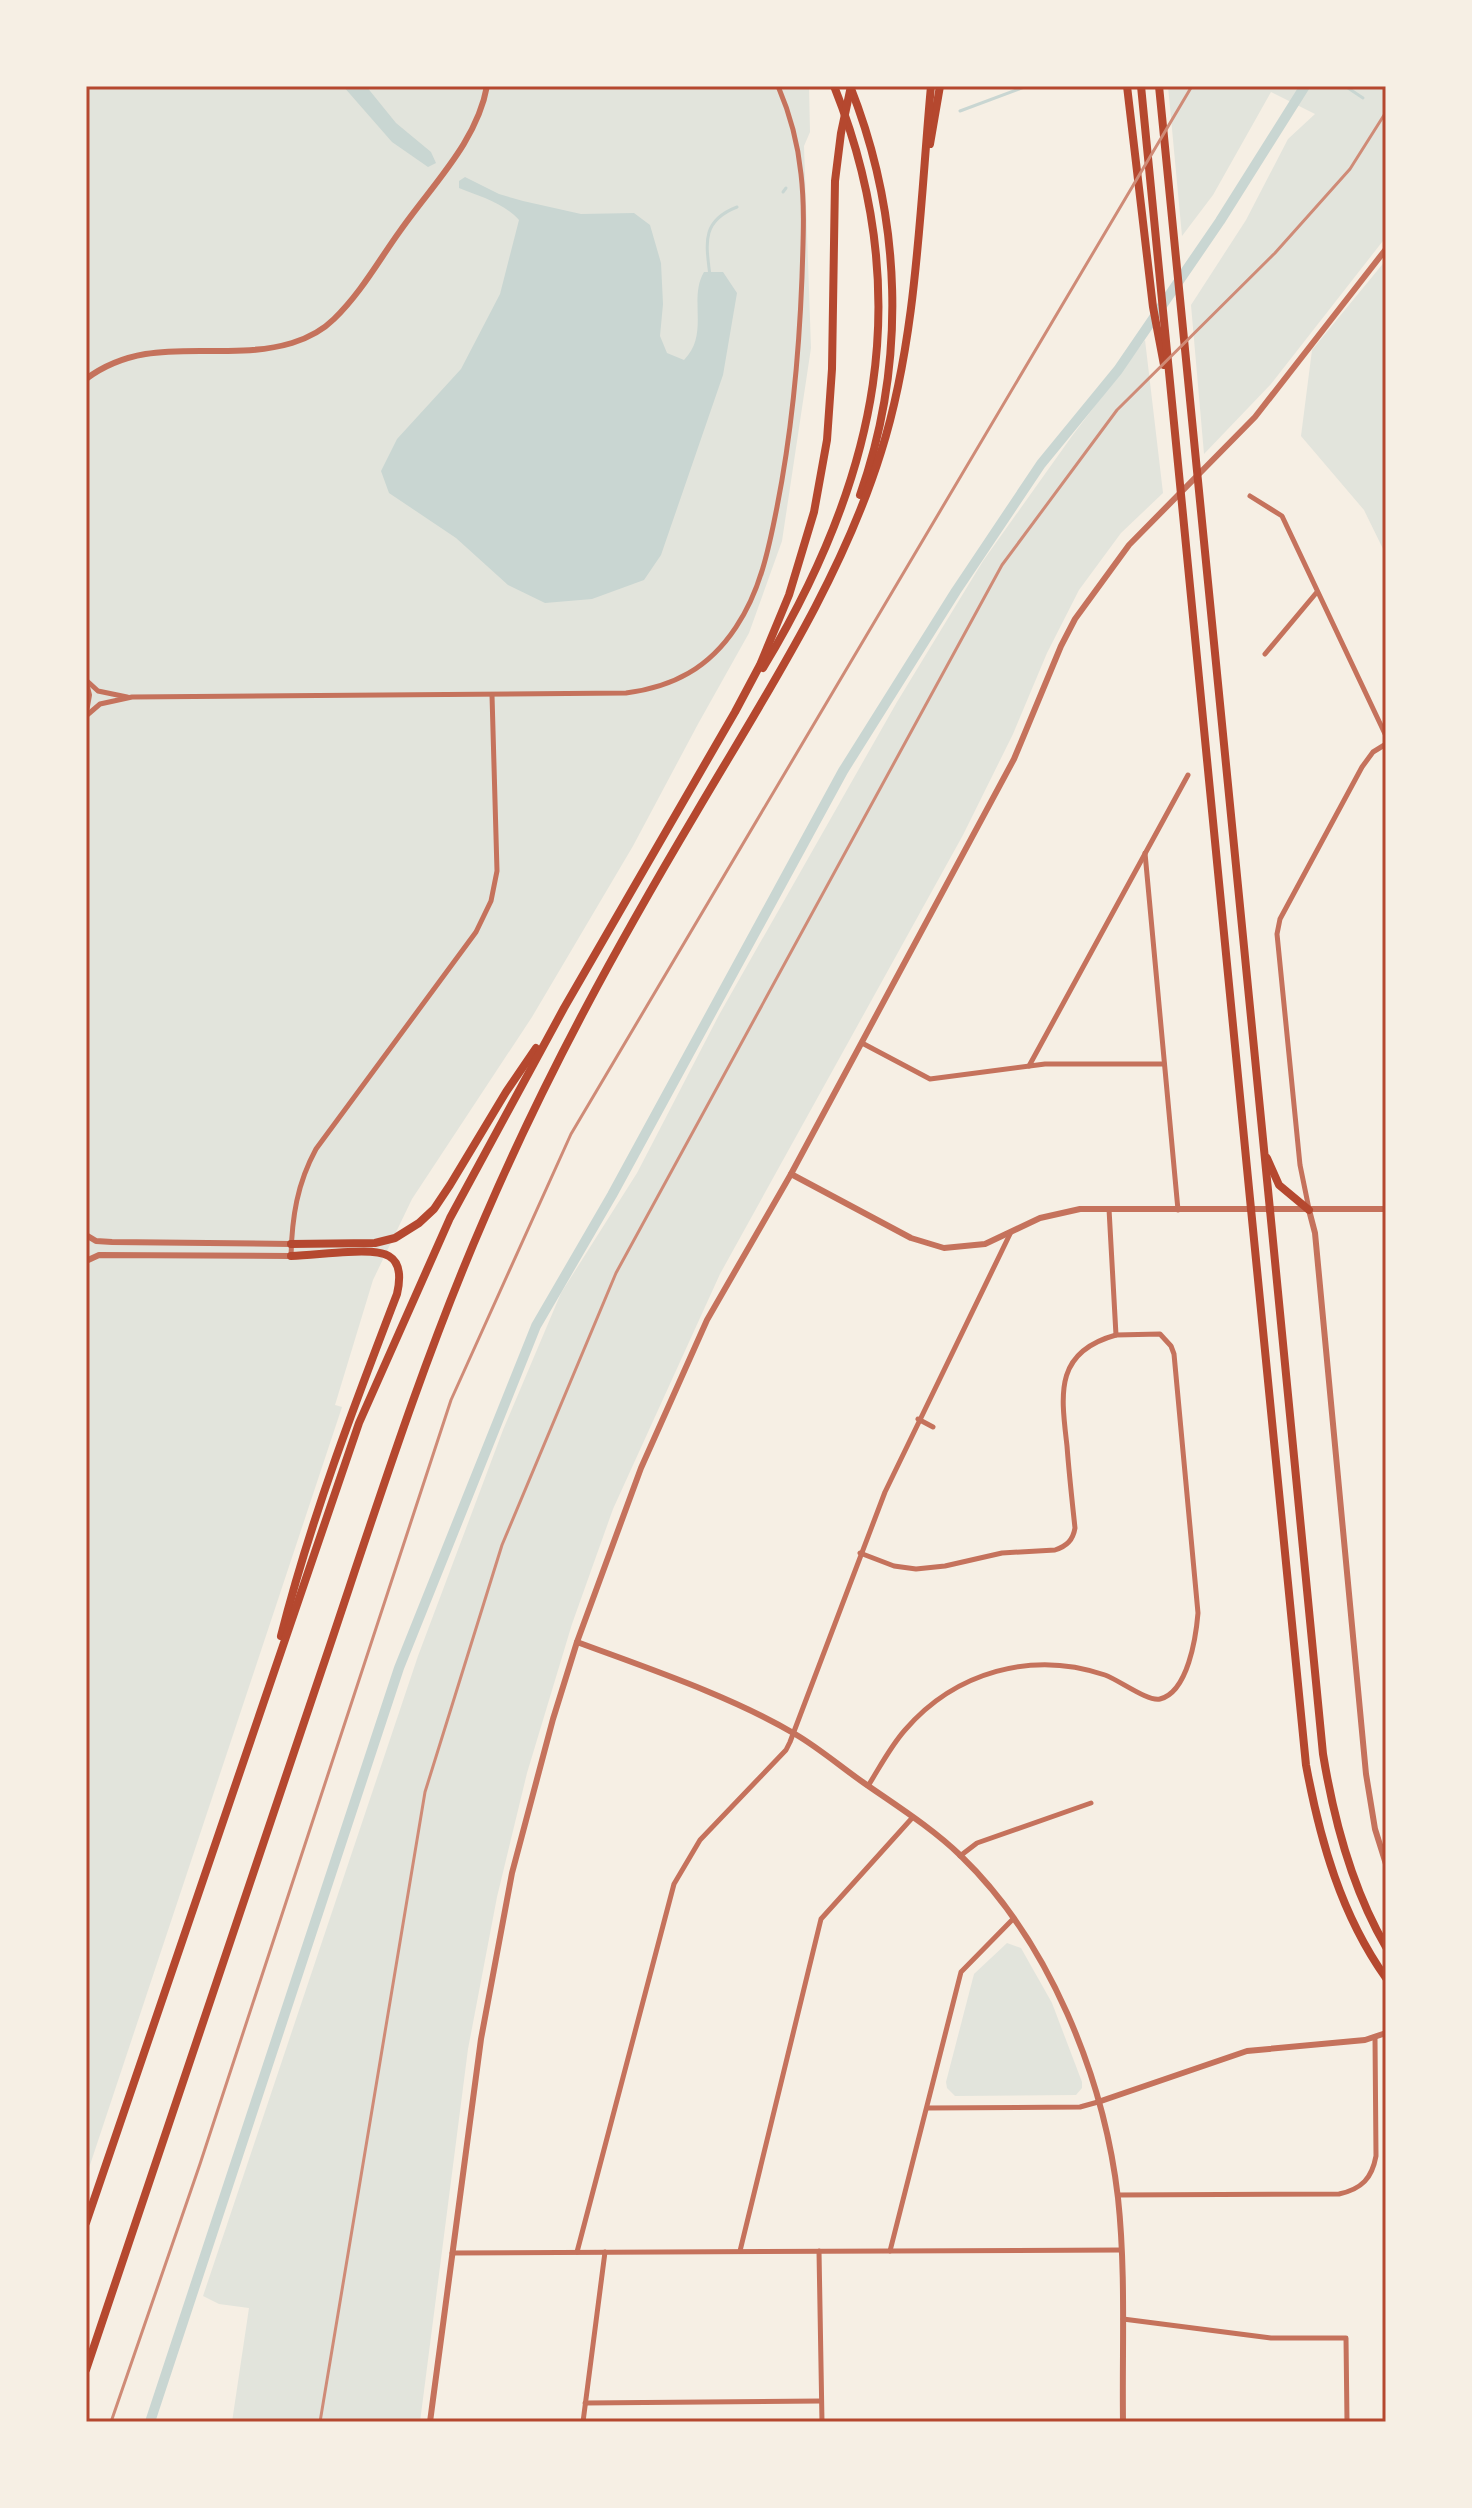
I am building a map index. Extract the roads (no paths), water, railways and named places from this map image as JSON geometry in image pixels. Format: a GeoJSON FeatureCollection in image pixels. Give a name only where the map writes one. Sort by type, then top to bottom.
{"type":"FeatureCollection","features":[{"type":"Feature","properties":{"kind":"highway"},"geometry":{"type":"LineString","coordinates":[[735,712],[776,647],[830,540],[860,451],[872,394],[880,313],[876,243],[863,168],[834,86]]}},
{"type":"Feature","properties":{"kind":"highway"},"geometry":{"type":"LineString","coordinates":[[86,2223],[359,1423],[403,1319],[450,1218],[564,1008],[735,712],[760,665],[789,595],[809,533],[822,476],[831,404],[833,217],[841,133],[851,86]]}},
{"type":"Feature","properties":{"kind":"highway"},"geometry":{"type":"LineString","coordinates":[[811,614],[849,524],[873,454],[885,402],[892,339],[892,267],[883,199],[869,138],[851,86]]}},
{"type":"Feature","properties":{"kind":"highway"},"geometry":{"type":"LineString","coordinates":[[86,2370],[387,1477],[472,1247],[534,1109],[596,985],[811,614],[864,501],[889,427],[907,330],[931,86]]}},
{"type":"Feature","properties":{"kind":"highway"},"geometry":{"type":"LineString","coordinates":[[919,212],[940,86]]}},
{"type":"Feature","properties":{"kind":"highway"},"geometry":{"type":"LineString","coordinates":[[1127,86],[1153,307],[1171,389]]}},
{"type":"Feature","properties":{"kind":"highway"},"geometry":{"type":"LineString","coordinates":[[1159,86],[1323,1754],[1332,1802],[1355,1880],[1386,1947]]}},
{"type":"Feature","properties":{"kind":"highway"},"geometry":{"type":"LineString","coordinates":[[1142,90],[1306,1765],[1321,1833],[1342,1897],[1363,1943],[1386,1978]]}},
{"type":"Feature","properties":{"kind":"highway"},"geometry":{"type":"LineString","coordinates":[[291,1244],[375,1243],[395,1238],[419,1223],[434,1209],[506,1092],[564,1008]]}},
{"type":"Feature","properties":{"kind":"highway"},"geometry":{"type":"LineString","coordinates":[[1264,1150],[1279,1185],[1309,1210]]}},
{"type":"Feature","properties":{"kind":"highway"},"geometry":{"type":"LineString","coordinates":[[267,1693],[302,1556],[400,1283],[397,1265],[391,1257],[381,1252],[291,1256]]}},
{"type":"Feature","properties":{"kind":"street"},"geometry":{"type":"LineString","coordinates":[[86,379],[113,361],[136,354],[278,346],[313,334],[333,320],[348,305],[451,162],[474,126],[487,86]]}},
{"type":"Feature","properties":{"kind":"street"},"geometry":{"type":"LineString","coordinates":[[86,681],[98,691],[132,697],[616,694],[669,685],[689,674],[720,647],[737,627],[749,605],[767,551],[786,461],[800,326],[802,176],[795,137],[778,86]]}},
{"type":"Feature","properties":{"kind":"street"},"geometry":{"type":"LineString","coordinates":[[430,2422],[481,2039],[509,1887],[536,1779],[577,1642],[641,1468],[707,1320],[791,1174],[1014,759],[1061,646],[1092,593],[1129,545],[1255,417],[1386,249]]}},
{"type":"Feature","properties":{"kind":"street"},"geometry":{"type":"LineString","coordinates":[[1250,496],[1282,516],[1386,736]]}},
{"type":"Feature","properties":{"kind":"street"},"geometry":{"type":"LineString","coordinates":[[1265,654],[1317,592]]}},
{"type":"Feature","properties":{"kind":"street"},"geometry":{"type":"LineString","coordinates":[[86,681],[89,695],[86,714]]}},
{"type":"Feature","properties":{"kind":"street"},"geometry":{"type":"LineString","coordinates":[[86,1261],[99,1255],[291,1256],[299,1187],[316,1149],[476,932],[491,901],[498,858],[492,695]]}},
{"type":"Feature","properties":{"kind":"street"},"geometry":{"type":"LineString","coordinates":[[86,714],[100,704],[132,697]]}},
{"type":"Feature","properties":{"kind":"street"},"geometry":{"type":"LineString","coordinates":[[1386,744],[1373,752],[1350,787],[1280,919],[1277,934],[1300,1165],[1315,1233],[1364,1758],[1375,1829],[1386,1864]]}},
{"type":"Feature","properties":{"kind":"street"},"geometry":{"type":"LineString","coordinates":[[1029,1066],[1188,775]]}},
{"type":"Feature","properties":{"kind":"street"},"geometry":{"type":"LineString","coordinates":[[1145,853],[1178,1210]]}},
{"type":"Feature","properties":{"kind":"street"},"geometry":{"type":"LineString","coordinates":[[862,1043],[930,1079],[1029,1066],[1164,1064]]}},
{"type":"Feature","properties":{"kind":"street"},"geometry":{"type":"LineString","coordinates":[[791,1174],[892,1229],[933,1246],[974,1246],[1056,1213],[1080,1209],[1386,1209]]}},
{"type":"Feature","properties":{"kind":"street"},"geometry":{"type":"LineString","coordinates":[[1109,1209],[1116,1335]]}},
{"type":"Feature","properties":{"kind":"street"},"geometry":{"type":"LineString","coordinates":[[577,2252],[674,1884],[700,1840],[786,1750],[795,1734],[860,1553],[918,1419],[1010,1234]]}},
{"type":"Feature","properties":{"kind":"street"},"geometry":{"type":"LineString","coordinates":[[86,1254],[86,1237],[112,1242],[291,1244]]}},
{"type":"Feature","properties":{"kind":"street"},"geometry":{"type":"LineString","coordinates":[[860,1553],[894,1566],[930,1569],[1002,1553],[1055,1550],[1069,1543],[1075,1528],[1062,1405],[1064,1380],[1073,1360],[1102,1339],[1116,1335],[1160,1334],[1171,1346],[1198,1613],[1192,1653],[1173,1691],[1163,1698],[1149,1698],[1107,1675],[1069,1665],[1032,1664],[990,1673],[953,1689],[919,1715],[889,1752],[868,1786]]}},
{"type":"Feature","properties":{"kind":"street"},"geometry":{"type":"LineString","coordinates":[[918,1419],[933,1427]]}},
{"type":"Feature","properties":{"kind":"street"},"geometry":{"type":"LineString","coordinates":[[577,1642],[706,1692],[795,1734],[913,1817],[960,1856],[1013,1919],[1037,1956],[1069,2019],[1082,2048],[1098,2102],[1118,2195],[1123,2422]]}},
{"type":"Feature","properties":{"kind":"street"},"geometry":{"type":"LineString","coordinates":[[960,1856],[977,1843],[1091,1803]]}},
{"type":"Feature","properties":{"kind":"street"},"geometry":{"type":"LineString","coordinates":[[740,2252],[821,1919],[913,1817]]}},
{"type":"Feature","properties":{"kind":"street"},"geometry":{"type":"LineString","coordinates":[[890,2251],[961,1972],[1013,1919]]}},
{"type":"Feature","properties":{"kind":"street"},"geometry":{"type":"LineString","coordinates":[[927,2108],[1080,2107],[1247,2051],[1375,2038],[1386,2033]]}},
{"type":"Feature","properties":{"kind":"street"},"geometry":{"type":"LineString","coordinates":[[1118,2195],[1339,2194],[1357,2188],[1368,2180],[1376,2156],[1375,2038]]}},
{"type":"Feature","properties":{"kind":"street"},"geometry":{"type":"LineString","coordinates":[[452,2253],[1121,2250]]}},
{"type":"Feature","properties":{"kind":"street"},"geometry":{"type":"LineString","coordinates":[[819,2251],[822,2422]]}},
{"type":"Feature","properties":{"kind":"street"},"geometry":{"type":"LineString","coordinates":[[583,2422],[605,2252]]}},
{"type":"Feature","properties":{"kind":"street"},"geometry":{"type":"LineString","coordinates":[[1122,2319],[1271,2338],[1346,2338],[1347,2422]]}},
{"type":"Feature","properties":{"kind":"street"},"geometry":{"type":"LineString","coordinates":[[585,2403],[821,2401]]}},
{"type":"Feature","properties":{"kind":"waterway"},"geometry":{"type":"LineString","coordinates":[[960,111],[1027,86]]}},
{"type":"Feature","properties":{"kind":"waterway"},"geometry":{"type":"LineString","coordinates":[[150,2422],[399,1668],[536,1326],[612,1195],[843,771],[956,591],[1041,464],[1118,370],[1220,221],[1305,86]]}},
{"type":"Feature","properties":{"kind":"waterway"},"geometry":{"type":"LineString","coordinates":[[1345,86],[1363,98]]}},
{"type":"Feature","properties":{"kind":"waterway"},"geometry":{"type":"LineString","coordinates":[[783,192],[786,188]]}},
{"type":"Feature","properties":{"kind":"waterway"},"geometry":{"type":"LineString","coordinates":[[710,276],[708,234],[717,219],[737,207]]}},
{"type":"Feature","properties":{"kind":"railway"},"geometry":{"type":"LineString","coordinates":[[111,2422],[200,2164],[451,1400],[571,1134],[1192,86]]}},
{"type":"Feature","properties":{"kind":"railway"},"geometry":{"type":"LineString","coordinates":[[320,2422],[425,1792],[502,1545],[616,1273],[1002,565],[1117,410],[1275,253],[1350,169],[1386,112]]}}]}
